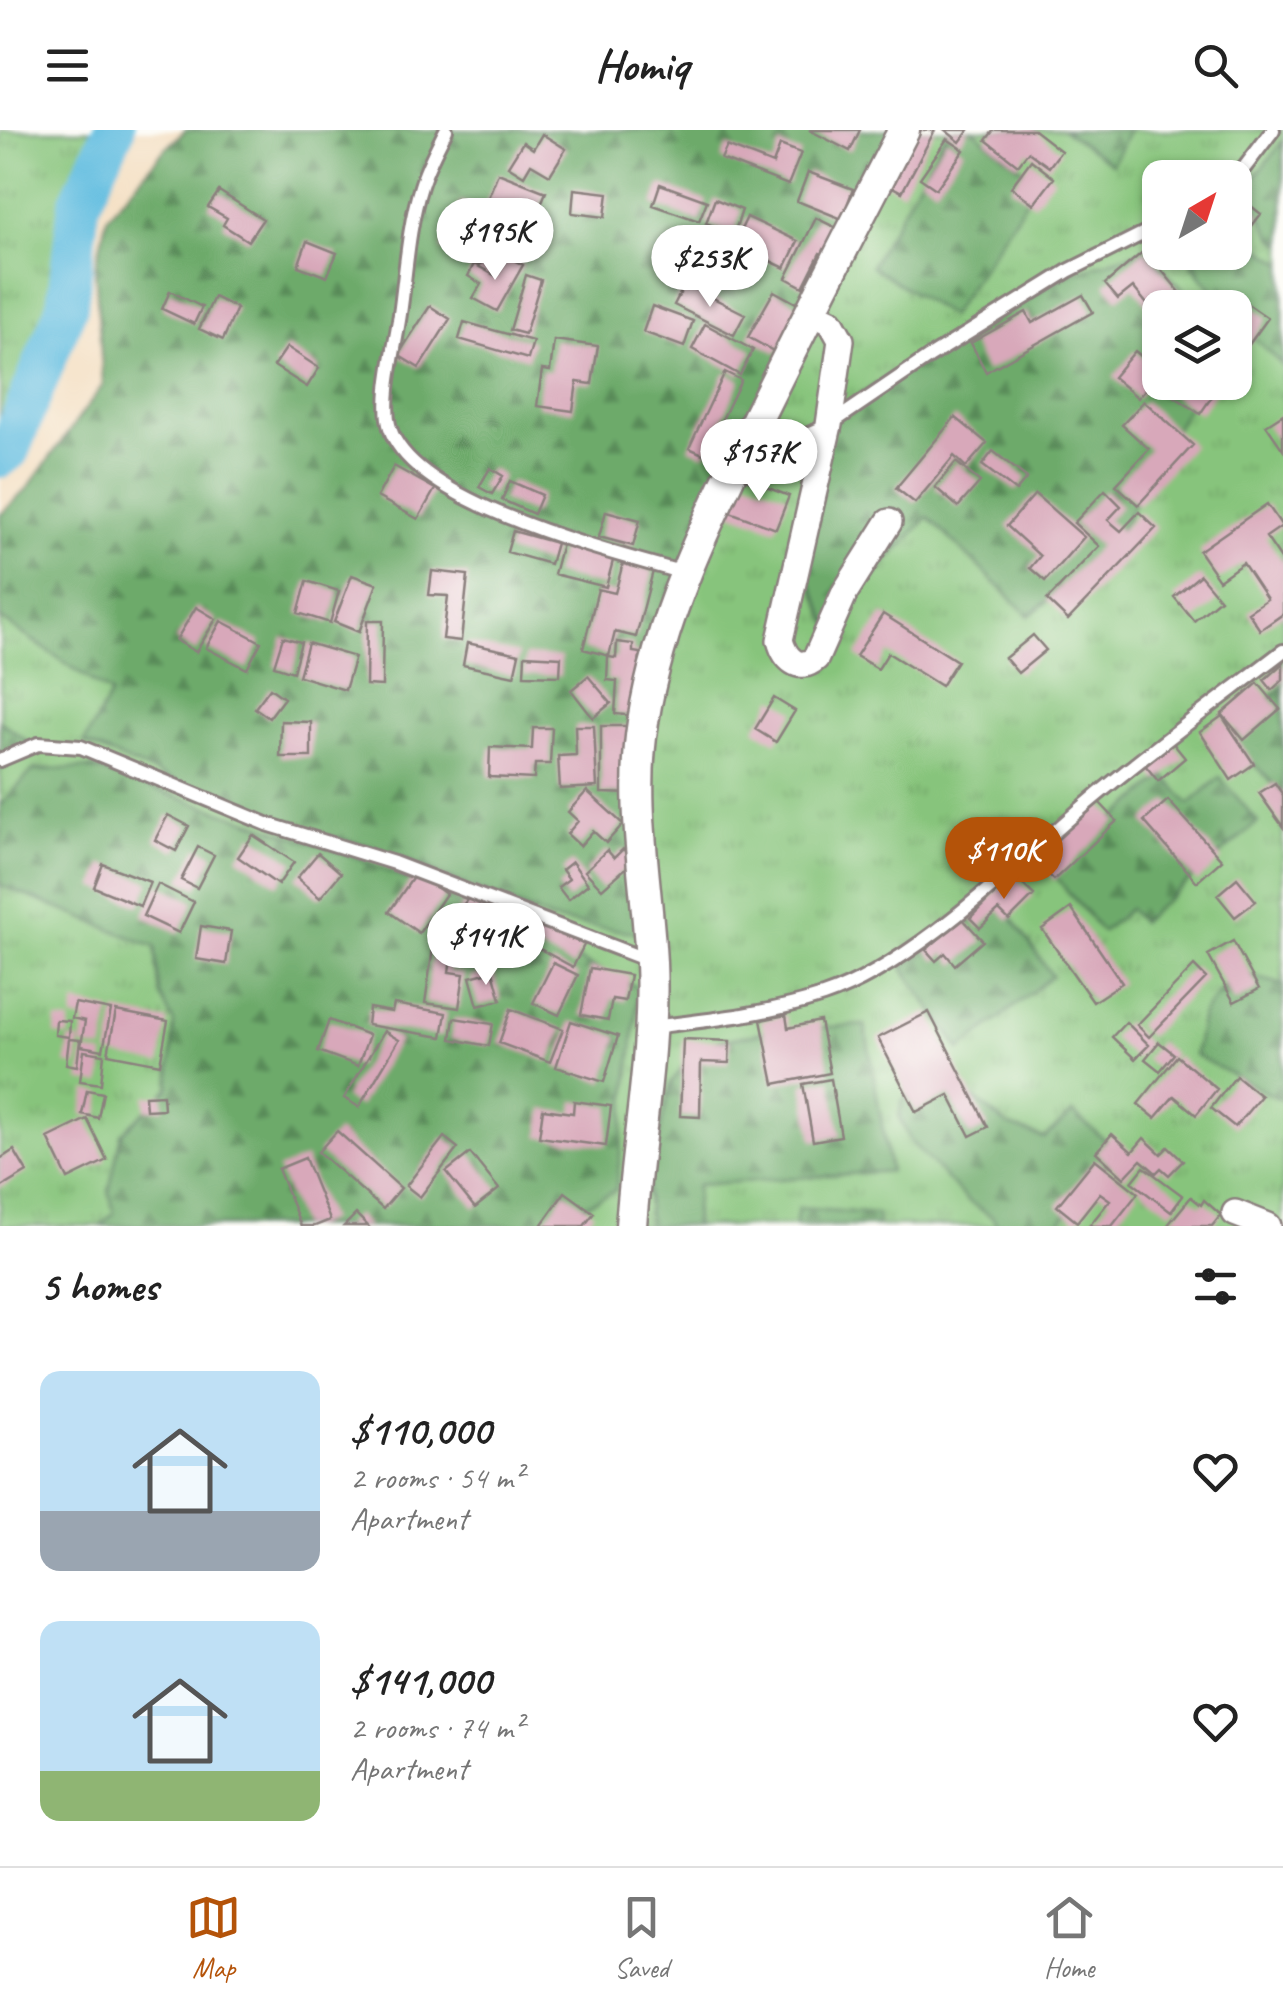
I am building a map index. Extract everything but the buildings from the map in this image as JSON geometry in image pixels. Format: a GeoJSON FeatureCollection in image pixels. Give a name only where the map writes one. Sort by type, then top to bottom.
{"type":"FeatureCollection","features":[{"type":"Feature","properties":{"kind":"street"},"geometry":{"type":"LineString","coordinates":[[628,1225],[652,1028],[651,962],[640,855],[642,726],[661,644],[686,574],[734,466],[904,130]]}},
{"type":"Feature","properties":{"kind":"street"},"geometry":{"type":"LineString","coordinates":[[810,312],[830,322],[841,340],[829,425],[780,640],[789,660],[799,665],[816,658],[845,592],[889,522]]}},
{"type":"Feature","properties":{"kind":"street"},"geometry":{"type":"LineString","coordinates":[[1235,1213],[1268,1226]]}},
{"type":"Feature","properties":{"kind":"lane"},"geometry":{"type":"LineString","coordinates":[[446,130],[422,181],[413,221],[388,404],[393,436],[425,472],[493,510],[686,574]]}},
{"type":"Feature","properties":{"kind":"lane"},"geometry":{"type":"LineString","coordinates":[[1250,160],[1273,130]]}},
{"type":"Feature","properties":{"kind":"lane"},"geometry":{"type":"LineString","coordinates":[[734,466],[829,425],[928,357],[1068,271],[1142,233]]}},
{"type":"Feature","properties":{"kind":"lane"},"geometry":{"type":"LineString","coordinates":[[652,1028],[754,1014],[826,995],[887,964],[934,931],[1096,796],[1283,651]]}},
{"type":"Feature","properties":{"kind":"lane"},"geometry":{"type":"LineString","coordinates":[[0,760],[38,744],[80,747],[267,824],[394,863],[651,962]]}},
{"type":"Feature","properties":{"kind":"green space"},"geometry":{"type":"Polygon","coordinates":[[[0,130],[114,130],[79,204],[67,306],[9,450],[0,457],[0,130]]]}},
{"type":"Feature","properties":{"kind":"green space"},"geometry":{"type":"Polygon","coordinates":[[[186,130],[902,130],[654,641],[645,934],[552,920],[371,846],[282,826],[84,743],[111,694],[0,618],[0,515],[27,489],[103,385],[95,268],[107,217],[186,130]]]}},
{"type":"Feature","properties":{"kind":"green space"},"geometry":{"type":"Polygon","coordinates":[[[904,130],[1283,130],[1283,1226],[0,1226],[0,618],[111,694],[85,743],[282,826],[371,846],[448,876],[656,641],[904,130]]]}},
{"type":"Feature","properties":{"kind":"green space"},"geometry":{"type":"Polygon","coordinates":[[[948,130],[973,130],[1039,182],[950,316],[871,266],[948,130]]]}},
{"type":"Feature","properties":{"kind":"green space"},"geometry":{"type":"Polygon","coordinates":[[[1063,130],[1129,130],[1112,164],[1063,130]]]}},
{"type":"Feature","properties":{"kind":"green space"},"geometry":{"type":"Polygon","coordinates":[[[1283,141],[1283,245],[1272,236],[1252,199],[1252,180],[1283,141]]]}},
{"type":"Feature","properties":{"kind":"green space"},"geometry":{"type":"Polygon","coordinates":[[[1252,243],[1283,263],[1283,366],[1252,336],[1252,290],[1213,290],[1196,270],[1252,270],[1252,243]]]}},
{"type":"Feature","properties":{"kind":"green space"},"geometry":{"type":"Polygon","coordinates":[[[1142,251],[1142,270],[1164,270],[1184,290],[1142,290],[1142,400],[1192,400],[1109,550],[1029,616],[928,517],[829,624],[798,555],[809,429],[910,362],[1071,273],[1142,251]]]}},
{"type":"Feature","properties":{"kind":"green space"},"geometry":{"type":"Polygon","coordinates":[[[1283,685],[1283,794],[1229,739],[1283,685]]]}},
{"type":"Feature","properties":{"kind":"green space"},"geometry":{"type":"Polygon","coordinates":[[[0,721],[31,744],[0,770],[0,721]]]}},
{"type":"Feature","properties":{"kind":"green space"},"geometry":{"type":"Polygon","coordinates":[[[92,768],[362,859],[639,988],[616,1190],[552,1226],[100,1226],[114,1213],[109,1191],[121,1134],[169,1088],[174,1023],[160,995],[155,947],[0,885],[0,806],[33,770],[92,768]]]}},
{"type":"Feature","properties":{"kind":"green space"},"geometry":{"type":"Polygon","coordinates":[[[1165,776],[1189,804],[1220,777],[1258,822],[1141,922],[1129,909],[1102,932],[1052,873],[1165,776]]]}},
{"type":"Feature","properties":{"kind":"green space"},"geometry":{"type":"Polygon","coordinates":[[[1000,900],[1052,976],[960,1050],[903,968],[1000,900]]]}},
{"type":"Feature","properties":{"kind":"green space"},"geometry":{"type":"Polygon","coordinates":[[[1236,971],[1283,985],[1283,1101],[1195,1055],[1202,1014],[1236,971]]]}},
{"type":"Feature","properties":{"kind":"green space"},"geometry":{"type":"Polygon","coordinates":[[[865,1025],[890,1171],[697,1185],[694,1226],[648,1226],[647,1185],[671,1083],[698,1045],[774,1030],[865,1025]]]}},
{"type":"Feature","properties":{"kind":"green space"},"geometry":{"type":"Polygon","coordinates":[[[930,1079],[960,1087],[1007,1125],[1044,1138],[1073,1113],[1119,1152],[1072,1204],[1058,1226],[998,1226],[911,1142],[899,1117],[902,1101],[930,1079]]]}},
{"type":"Feature","properties":{"kind":"green space"},"geometry":{"type":"Polygon","coordinates":[[[798,1208],[877,1214],[878,1226],[795,1226],[798,1208]]]}},
{"type":"Feature","properties":{"kind":"waterway"},"geometry":{"type":"LineString","coordinates":[[0,457],[9,450],[67,306],[79,204],[114,130]]}}]}
